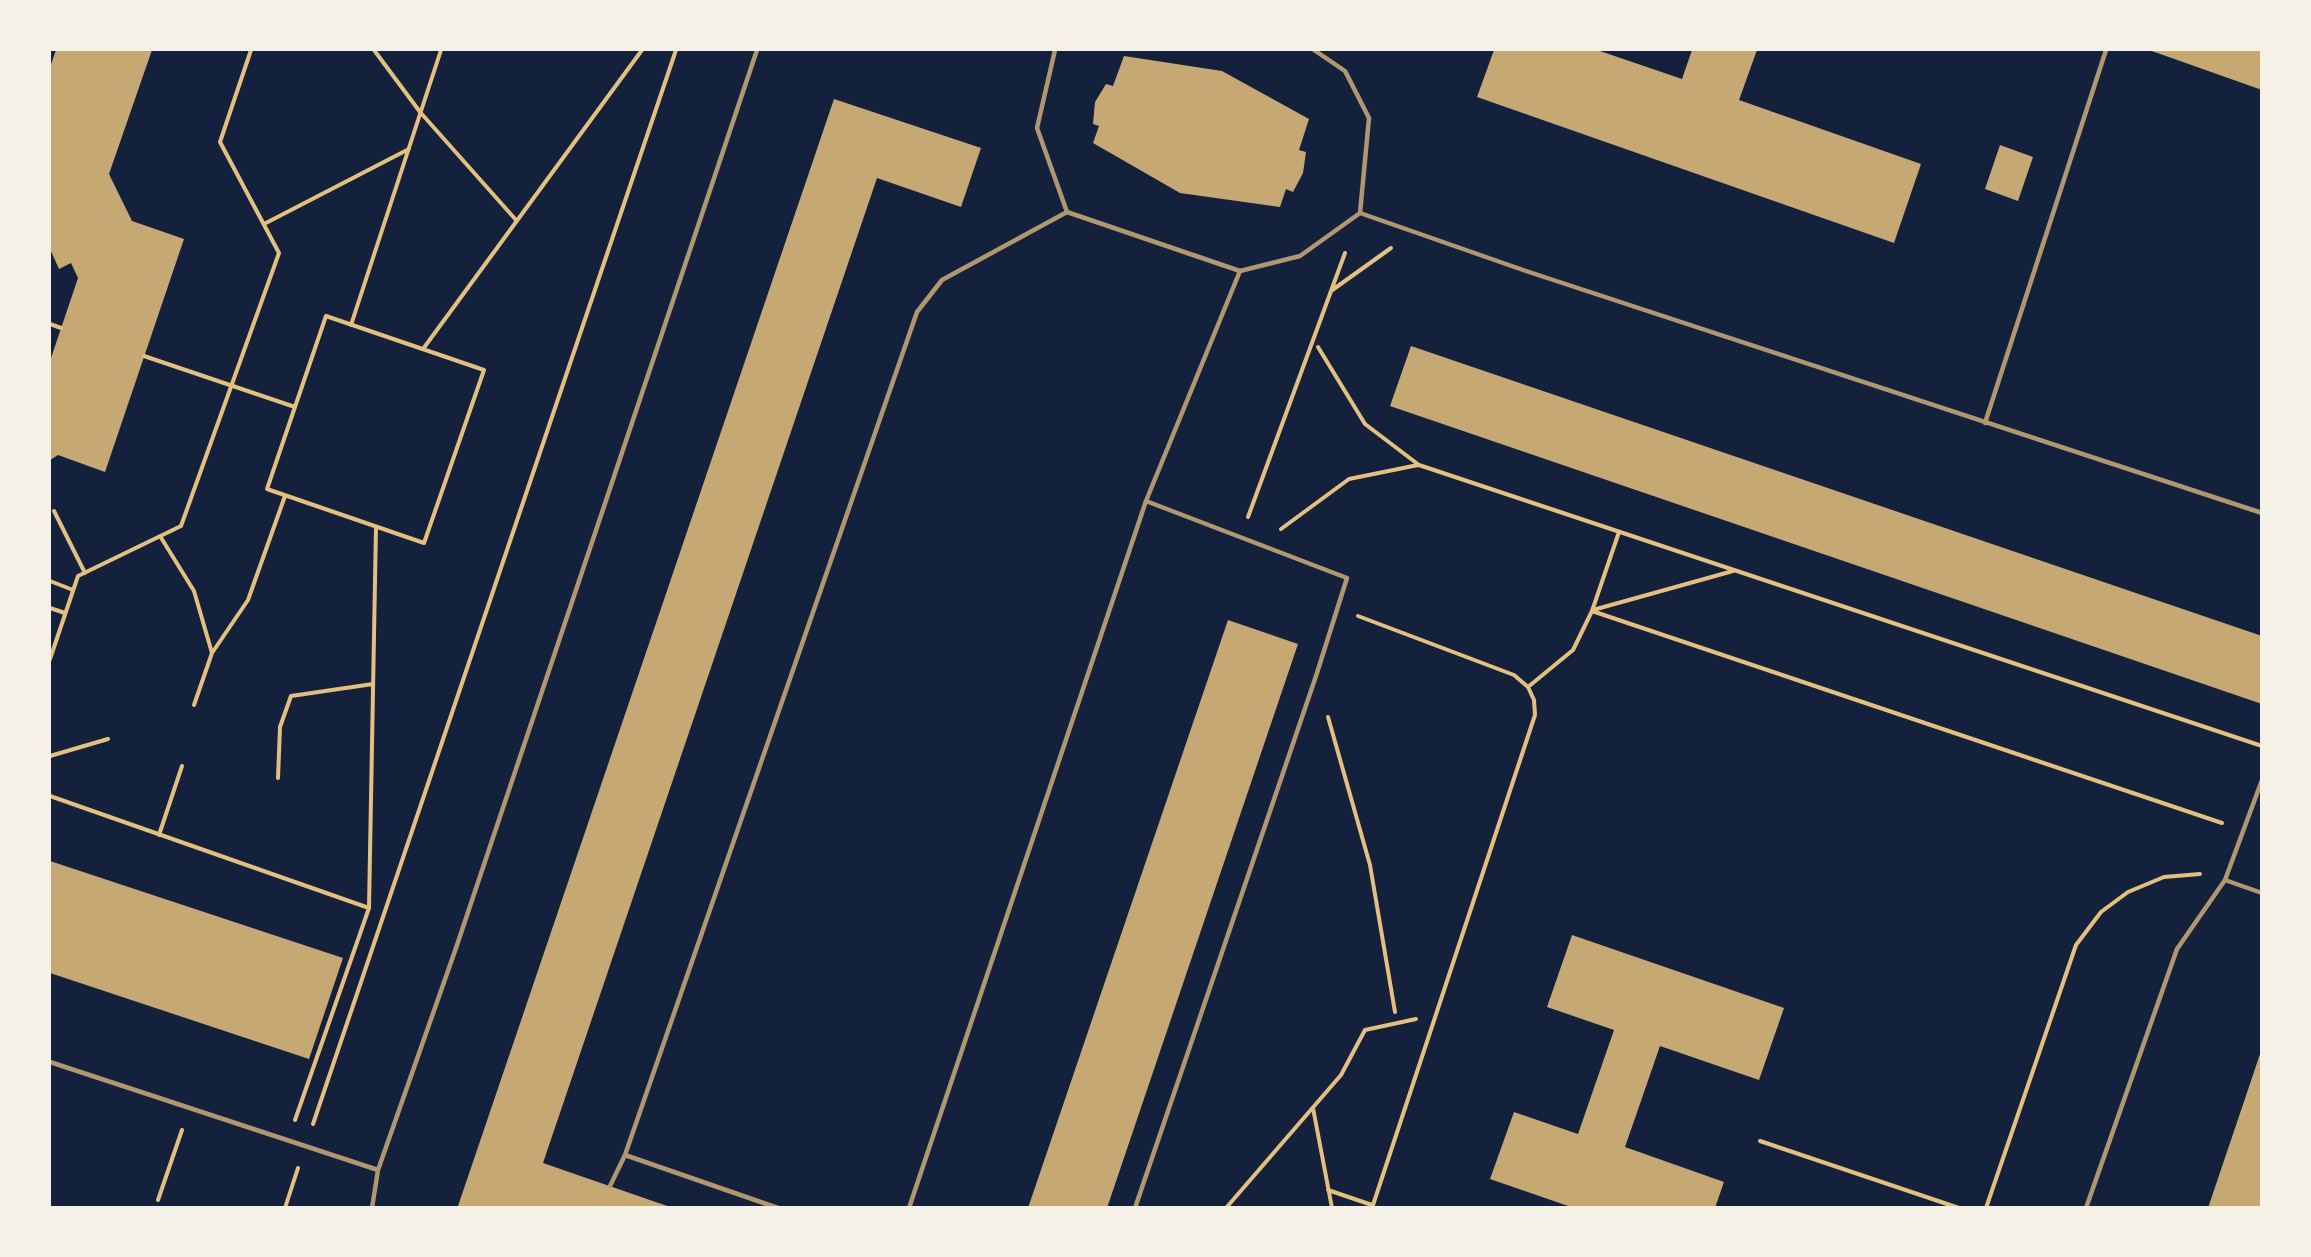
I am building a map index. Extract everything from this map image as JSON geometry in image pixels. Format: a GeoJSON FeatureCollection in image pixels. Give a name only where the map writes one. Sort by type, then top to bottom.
{"type":"FeatureCollection","features":[{"type":"Feature","properties":{"kind":"lane"},"geometry":{"type":"LineString","coordinates":[[372,1208],[378,1170],[460,937],[757,50]]}},
{"type":"Feature","properties":{"kind":"lane"},"geometry":{"type":"LineString","coordinates":[[1055,50],[1038,128],[1067,212]]}},
{"type":"Feature","properties":{"kind":"lane"},"geometry":{"type":"LineString","coordinates":[[610,1186],[625,1155],[917,312],[942,280],[1067,212],[1240,271],[1300,256],[1360,213],[1369,118],[1345,70],[1314,50]]}},
{"type":"Feature","properties":{"kind":"lane"},"geometry":{"type":"LineString","coordinates":[[1985,423],[2106,50]]}},
{"type":"Feature","properties":{"kind":"lane"},"geometry":{"type":"LineString","coordinates":[[1360,213],[1985,423],[2262,513]]}},
{"type":"Feature","properties":{"kind":"lane"},"geometry":{"type":"LineString","coordinates":[[909,1208],[1146,501],[1240,271]]}},
{"type":"Feature","properties":{"kind":"lane"},"geometry":{"type":"LineString","coordinates":[[1135,1208],[1316,676],[1347,578],[1146,501]]}},
{"type":"Feature","properties":{"kind":"lane"},"geometry":{"type":"LineString","coordinates":[[2086,1208],[2177,949],[2225,880],[2262,780]]}},
{"type":"Feature","properties":{"kind":"lane"},"geometry":{"type":"LineString","coordinates":[[2225,880],[2262,893]]}},
{"type":"Feature","properties":{"kind":"lane"},"geometry":{"type":"LineString","coordinates":[[50,1062],[378,1170]]}},
{"type":"Feature","properties":{"kind":"lane"},"geometry":{"type":"LineString","coordinates":[[625,1155],[778,1208]]}},
{"type":"Feature","properties":{"kind":"path"},"geometry":{"type":"LineString","coordinates":[[50,659],[78,576],[180,526],[279,253],[220,142],[251,50]]}},
{"type":"Feature","properties":{"kind":"path"},"geometry":{"type":"LineString","coordinates":[[374,50],[420,112],[516,220]]}},
{"type":"Feature","properties":{"kind":"path"},"geometry":{"type":"LineString","coordinates":[[351,325],[441,50]]}},
{"type":"Feature","properties":{"kind":"path"},"geometry":{"type":"LineString","coordinates":[[423,349],[642,50]]}},
{"type":"Feature","properties":{"kind":"path"},"geometry":{"type":"LineString","coordinates":[[285,1208],[676,50]]}},
{"type":"Feature","properties":{"kind":"path"},"geometry":{"type":"LineString","coordinates":[[264,224],[409,148]]}},
{"type":"Feature","properties":{"kind":"path"},"geometry":{"type":"LineString","coordinates":[[1241,537],[1360,213]]}},
{"type":"Feature","properties":{"kind":"path"},"geometry":{"type":"LineString","coordinates":[[1331,291],[1414,232]]}},
{"type":"Feature","properties":{"kind":"path"},"geometry":{"type":"LineString","coordinates":[[326,316],[351,325],[484,370],[424,543],[267,489],[326,316]]}},
{"type":"Feature","properties":{"kind":"path"},"geometry":{"type":"LineString","coordinates":[[50,324],[61,328]]}},
{"type":"Feature","properties":{"kind":"path"},"geometry":{"type":"LineString","coordinates":[[1318,347],[1365,424],[1419,465],[2262,746]]}},
{"type":"Feature","properties":{"kind":"path"},"geometry":{"type":"LineString","coordinates":[[144,356],[295,407]]}},
{"type":"Feature","properties":{"kind":"path"},"geometry":{"type":"LineString","coordinates":[[1260,544],[1349,479],[1419,465]]}},
{"type":"Feature","properties":{"kind":"path"},"geometry":{"type":"LineString","coordinates":[[194,705],[212,653],[248,600],[285,496]]}},
{"type":"Feature","properties":{"kind":"path"},"geometry":{"type":"LineString","coordinates":[[54,511],[85,573]]}},
{"type":"Feature","properties":{"kind":"path"},"geometry":{"type":"LineString","coordinates":[[288,1141],[369,908],[376,527]]}},
{"type":"Feature","properties":{"kind":"path"},"geometry":{"type":"LineString","coordinates":[[1527,687],[1573,650],[1592,611],[1619,532]]}},
{"type":"Feature","properties":{"kind":"path"},"geometry":{"type":"LineString","coordinates":[[159,536],[194,591],[212,653]]}},
{"type":"Feature","properties":{"kind":"path"},"geometry":{"type":"LineString","coordinates":[[1592,611],[1735,570]]}},
{"type":"Feature","properties":{"kind":"path"},"geometry":{"type":"LineString","coordinates":[[50,582],[73,590]]}},
{"type":"Feature","properties":{"kind":"path"},"geometry":{"type":"LineString","coordinates":[[50,608],[65,614]]}},
{"type":"Feature","properties":{"kind":"path"},"geometry":{"type":"LineString","coordinates":[[1329,1190],[1372,1206],[1535,715],[1534,700],[1527,687],[1514,675],[1337,609]]}},
{"type":"Feature","properties":{"kind":"path"},"geometry":{"type":"LineString","coordinates":[[1592,611],[2243,830]]}},
{"type":"Feature","properties":{"kind":"path"},"geometry":{"type":"LineString","coordinates":[[1316,676],[1370,865],[1395,1012]]}},
{"type":"Feature","properties":{"kind":"path"},"geometry":{"type":"LineString","coordinates":[[278,778],[280,727],[291,696],[373,684]]}},
{"type":"Feature","properties":{"kind":"path"},"geometry":{"type":"LineString","coordinates":[[50,756],[108,739]]}},
{"type":"Feature","properties":{"kind":"path"},"geometry":{"type":"LineString","coordinates":[[159,835],[182,766]]}},
{"type":"Feature","properties":{"kind":"path"},"geometry":{"type":"LineString","coordinates":[[50,796],[369,908]]}},
{"type":"Feature","properties":{"kind":"path"},"geometry":{"type":"LineString","coordinates":[[1986,1208],[2076,945],[2101,912],[2128,892],[2164,877],[2196,872],[2225,880]]}},
{"type":"Feature","properties":{"kind":"path"},"geometry":{"type":"LineString","coordinates":[[1226,1208],[1341,1075],[1365,1030],[1416,1019]]}},
{"type":"Feature","properties":{"kind":"path"},"geometry":{"type":"LineString","coordinates":[[1313,1107],[1332,1208]]}},
{"type":"Feature","properties":{"kind":"path"},"geometry":{"type":"LineString","coordinates":[[158,1200],[183,1126]]}},
{"type":"Feature","properties":{"kind":"path"},"geometry":{"type":"LineString","coordinates":[[1760,1141],[1959,1208]]}},
{"type":"Feature","properties":{"kind":"building"},"geometry":{"type":"Polygon","coordinates":[[[56,50],[152,50],[109,174],[132,221],[184,239],[105,472],[58,455],[50,460],[50,361],[78,278],[71,263],[59,269],[50,249],[50,67],[56,50]]]}},
{"type":"Feature","properties":{"kind":"building"},"geometry":{"type":"Polygon","coordinates":[[[1494,50],[1597,50],[1682,79],[1692,50],[1757,50],[1739,100],[1921,164],[1894,243],[1477,97],[1494,50]]]}},
{"type":"Feature","properties":{"kind":"building"},"geometry":{"type":"Polygon","coordinates":[[[2149,50],[2262,50],[2262,90],[2149,50]]]}},
{"type":"Feature","properties":{"kind":"building"},"geometry":{"type":"Polygon","coordinates":[[[1124,56],[1222,71],[1309,119],[1299,150],[1306,152],[1303,173],[1293,192],[1286,189],[1280,207],[1180,193],[1093,143],[1099,126],[1093,124],[1095,102],[1106,84],[1113,86],[1124,56]]]}},
{"type":"Feature","properties":{"kind":"building"},"geometry":{"type":"Polygon","coordinates":[[[834,99],[981,148],[961,207],[877,178],[543,1163],[673,1208],[458,1206],[834,99]]]}},
{"type":"Feature","properties":{"kind":"building"},"geometry":{"type":"Polygon","coordinates":[[[2000,145],[2033,157],[2018,201],[1985,189],[2000,145]]]}},
{"type":"Feature","properties":{"kind":"building"},"geometry":{"type":"Polygon","coordinates":[[[1411,346],[2262,636],[2262,704],[1390,406],[1411,346]]]}},
{"type":"Feature","properties":{"kind":"building"},"geometry":{"type":"Polygon","coordinates":[[[1228,620],[1298,644],[1107,1208],[1028,1208],[1228,620]]]}},
{"type":"Feature","properties":{"kind":"building"},"geometry":{"type":"Polygon","coordinates":[[[50,861],[343,958],[309,1059],[50,973],[50,861]]]}},
{"type":"Feature","properties":{"kind":"building"},"geometry":{"type":"Polygon","coordinates":[[[1572,935],[1784,1008],[1759,1080],[1660,1046],[1625,1147],[1724,1182],[1715,1208],[1574,1208],[1490,1179],[1514,1112],[1578,1134],[1614,1030],[1547,1007],[1572,935]]]}},
{"type":"Feature","properties":{"kind":"building"},"geometry":{"type":"Polygon","coordinates":[[[2261,1051],[2262,1208],[2208,1208],[2256,1066],[2261,1051]]]}}]}
